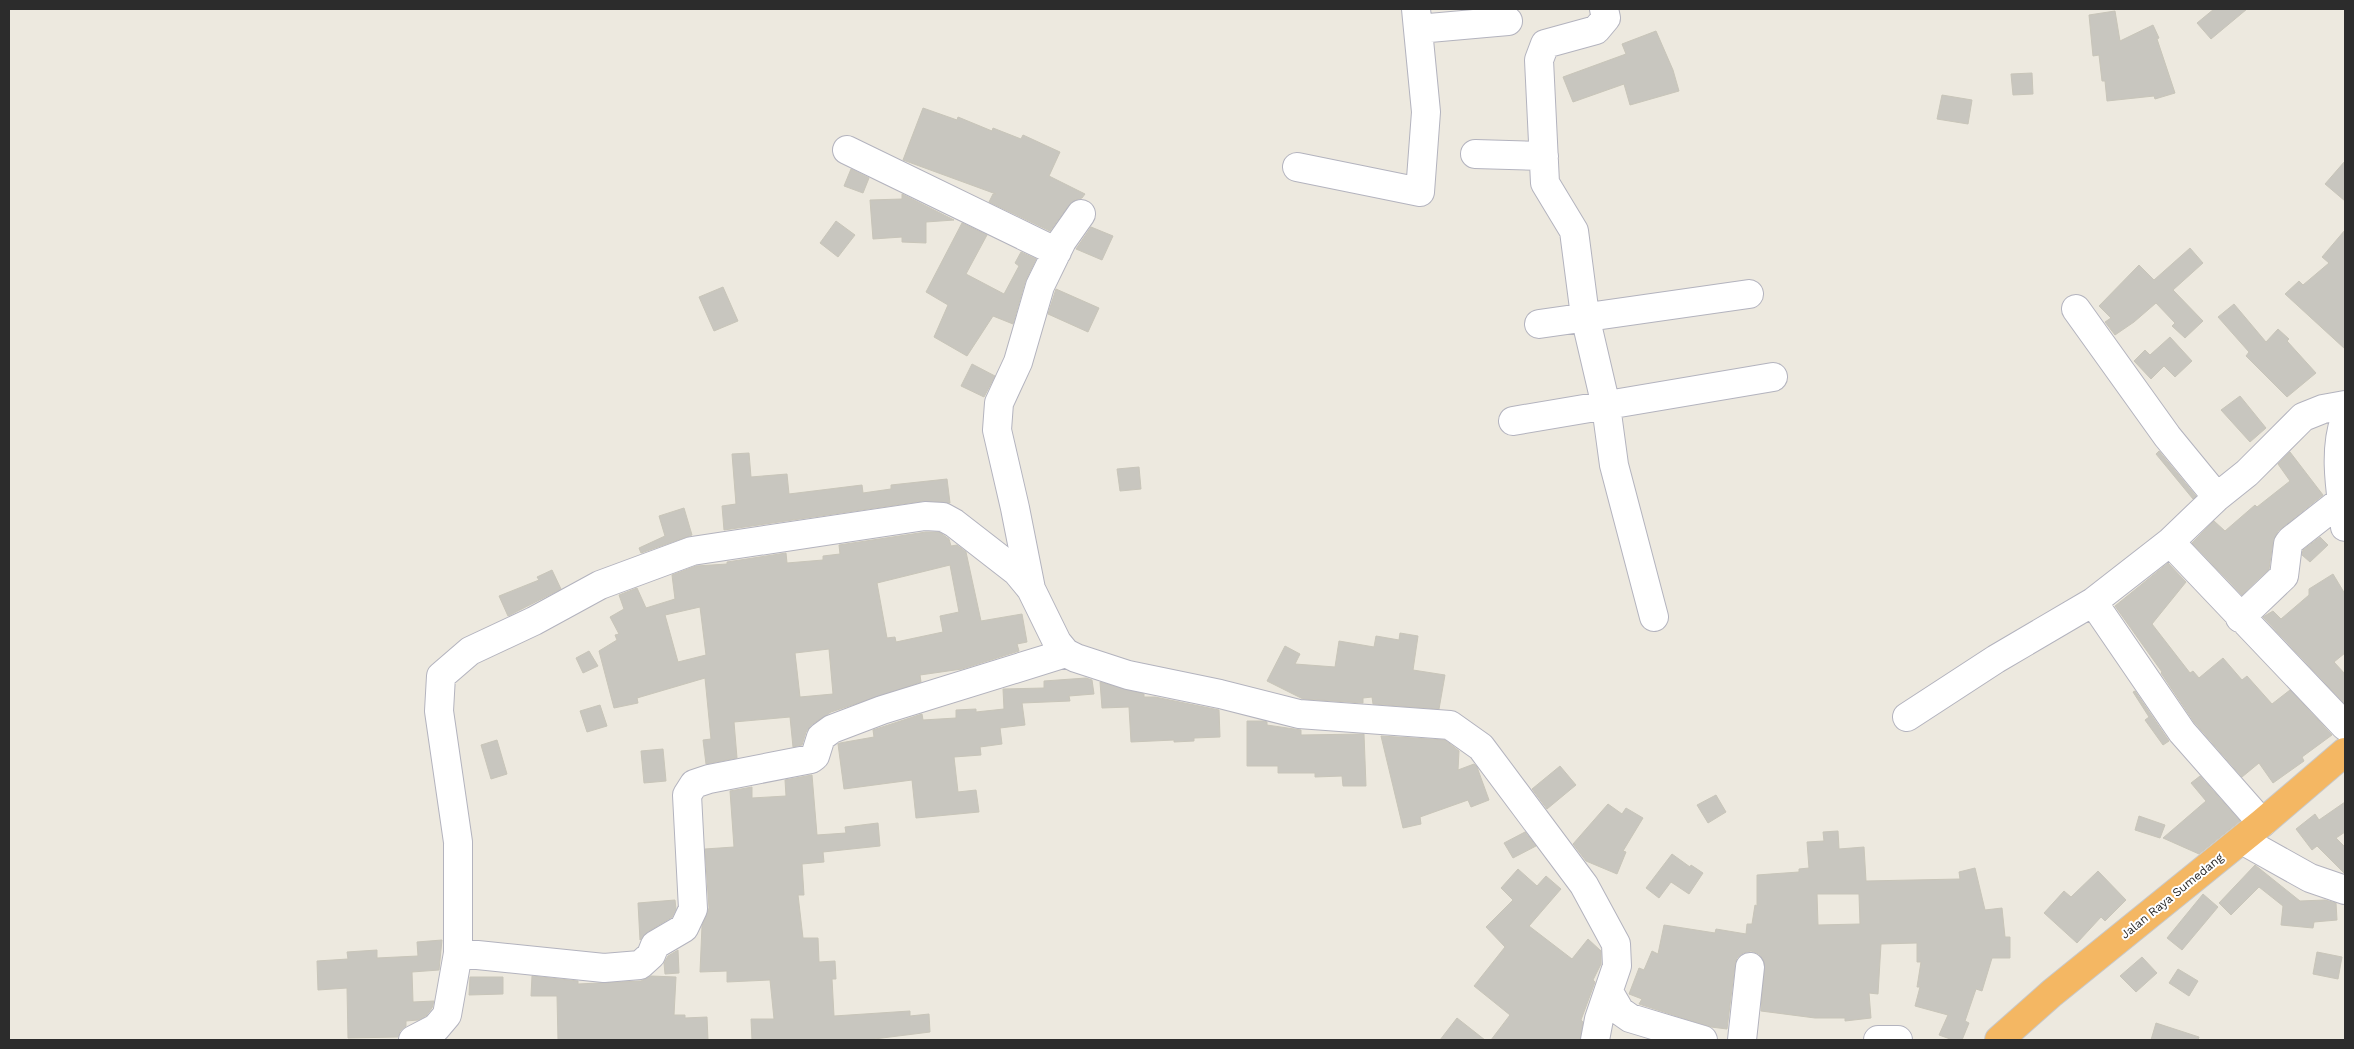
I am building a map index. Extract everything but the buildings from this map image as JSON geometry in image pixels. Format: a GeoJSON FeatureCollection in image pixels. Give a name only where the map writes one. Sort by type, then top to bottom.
{"type":"FeatureCollection","features":[{"type":"Feature","properties":{"kind":"highway","name":"Jalan Raya Sumedang"},"geometry":{"type":"LineString","coordinates":[[2006,1034],[2052,993],[2252,832],[2345,752]]}},
{"type":"Feature","properties":{"kind":"street"},"geometry":{"type":"LineString","coordinates":[[1604,9],[1606,18],[1596,30],[1545,44],[1539,60],[1545,182],[1574,231],[1585,316],[1606,406],[1614,465],[1654,617]]}},
{"type":"Feature","properties":{"kind":"street"},"geometry":{"type":"LineString","coordinates":[[1297,167],[1420,192],[1426,112],[1417,19],[1508,21]]}},
{"type":"Feature","properties":{"kind":"street"},"geometry":{"type":"LineString","coordinates":[[847,150],[1057,252]]}},
{"type":"Feature","properties":{"kind":"street"},"geometry":{"type":"LineString","coordinates":[[1475,154],[1544,156]]}},
{"type":"Feature","properties":{"kind":"street"},"geometry":{"type":"LineString","coordinates":[[1031,589],[1016,508],[997,430],[999,403],[1018,362],[1040,286],[1062,241],[1081,214]]}},
{"type":"Feature","properties":{"kind":"street"},"geometry":{"type":"LineString","coordinates":[[1539,324],[1749,294]]}},
{"type":"Feature","properties":{"kind":"street"},"geometry":{"type":"LineString","coordinates":[[2076,309],[2167,436],[2217,498]]}},
{"type":"Feature","properties":{"kind":"street"},"geometry":{"type":"LineString","coordinates":[[1513,421],[1773,377]]}},
{"type":"Feature","properties":{"kind":"street"},"geometry":{"type":"LineString","coordinates":[[1907,717],[1996,659],[2093,602],[2170,542],[2247,473],[2302,417],[2323,409],[2345,405]]}},
{"type":"Feature","properties":{"kind":"street"},"geometry":{"type":"LineString","coordinates":[[2345,419],[2340,438],[2345,527]]}},
{"type":"Feature","properties":{"kind":"street"},"geometry":{"type":"LineString","coordinates":[[2240,618],[2284,576],[2288,544],[2291,540],[2342,500]]}},
{"type":"Feature","properties":{"kind":"street"},"geometry":{"type":"LineString","coordinates":[[413,1040],[436,1028],[447,1014],[458,953],[458,842],[439,711],[441,676],[470,651],[534,621],[600,585],[692,551],[925,516],[943,516],[1017,572],[1031,589],[1057,642],[1066,652],[1076,658],[1128,675],[1220,694],[1300,714],[1450,725],[1468,736],[1481,747],[1584,884],[1616,944],[1617,966],[1595,1040]]}},
{"type":"Feature","properties":{"kind":"street"},"geometry":{"type":"LineString","coordinates":[[2170,542],[2240,618],[2345,726]]}},
{"type":"Feature","properties":{"kind":"street"},"geometry":{"type":"LineString","coordinates":[[2093,602],[2252,832],[2310,878],[2345,890]]}},
{"type":"Feature","properties":{"kind":"street"},"geometry":{"type":"LineString","coordinates":[[458,953],[604,968],[640,965],[651,955],[655,945],[684,928],[693,909],[688,795],[694,784],[710,779],[811,759],[815,756],[821,737],[832,729],[918,698],[1066,652]]}},
{"type":"Feature","properties":{"kind":"street"},"geometry":{"type":"LineString","coordinates":[[1742,1040],[1750,967]]}},
{"type":"Feature","properties":{"kind":"street"},"geometry":{"type":"LineString","coordinates":[[1608,992],[1620,1011],[1630,1018],[1703,1040]]}},
{"type":"Feature","properties":{"kind":"street"},"geometry":{"type":"LineString","coordinates":[[1983,1040],[2006,1034]]}},
{"type":"Feature","properties":{"kind":"street"},"geometry":{"type":"LineString","coordinates":[[1878,1040],[1898,1040]]}}]}
